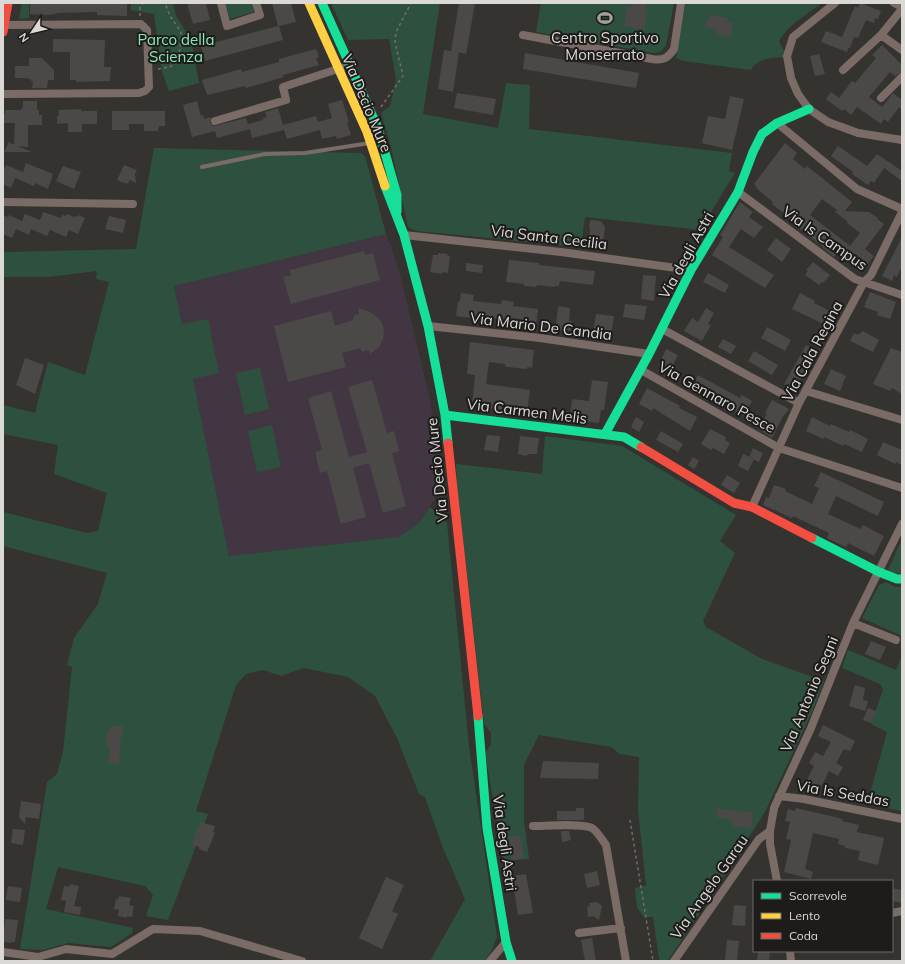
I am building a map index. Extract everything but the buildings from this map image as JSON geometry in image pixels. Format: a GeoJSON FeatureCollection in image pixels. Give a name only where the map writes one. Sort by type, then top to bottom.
{"type":"FeatureCollection","features":[{"type":"Feature","properties":{"kind":"street"},"geometry":{"type":"LineString","coordinates":[[3,94],[139,93],[145,91],[149,87],[144,27],[4,28],[8,3]]}},
{"type":"Feature","properties":{"kind":"street"},"geometry":{"type":"LineString","coordinates":[[220,3],[227,26],[260,16],[256,3]]}},
{"type":"Feature","properties":{"kind":"street","name":"Via Decio Mure"},"geometry":{"type":"LineString","coordinates":[[309,3],[367,132],[388,197],[397,215],[404,235],[428,326],[445,415],[479,727]]}},
{"type":"Feature","properties":{"kind":"street","name":"Via Decio Mure"},"geometry":{"type":"LineString","coordinates":[[322,3],[378,128],[397,195],[397,215]]}},
{"type":"Feature","properties":{"kind":"street"},"geometry":{"type":"LineString","coordinates":[[523,35],[652,60],[665,59],[674,49],[681,3]]}},
{"type":"Feature","properties":{"kind":"street"},"geometry":{"type":"LineString","coordinates":[[835,3],[793,37],[787,56],[791,78],[798,94],[809,109],[828,122],[858,133],[902,140]]}},
{"type":"Feature","properties":{"kind":"street"},"geometry":{"type":"LineString","coordinates":[[843,70],[881,35],[902,8],[894,3]]}},
{"type":"Feature","properties":{"kind":"street"},"geometry":{"type":"LineString","coordinates":[[881,35],[902,50]]}},
{"type":"Feature","properties":{"kind":"street"},"geometry":{"type":"LineString","coordinates":[[215,121],[286,100],[283,86],[350,65]]}},
{"type":"Feature","properties":{"kind":"street"},"geometry":{"type":"LineString","coordinates":[[881,98],[902,78]]}},
{"type":"Feature","properties":{"kind":"street","name":"Via degli Astri"},"geometry":{"type":"LineString","coordinates":[[605,434],[650,354],[691,270],[738,192],[753,152],[762,134],[777,124],[809,109]]}},
{"type":"Feature","properties":{"kind":"street"},"geometry":{"type":"LineString","coordinates":[[777,124],[857,189],[902,210]]}},
{"type":"Feature","properties":{"kind":"street","name":"Via Is Campus"},"geometry":{"type":"LineString","coordinates":[[738,192],[855,279],[902,295]]}},
{"type":"Feature","properties":{"kind":"street"},"geometry":{"type":"LineString","coordinates":[[3,202],[133,204]]}},
{"type":"Feature","properties":{"kind":"street","name":"Via Cala Regina"},"geometry":{"type":"LineString","coordinates":[[752,507],[799,403],[864,282],[871,275],[902,210]]}},
{"type":"Feature","properties":{"kind":"street","name":"Via Santa Cecilia"},"geometry":{"type":"LineString","coordinates":[[404,235],[561,252],[691,270]]}},
{"type":"Feature","properties":{"kind":"street","name":"Via Mario De Candia"},"geometry":{"type":"LineString","coordinates":[[428,326],[540,338],[650,354]]}},
{"type":"Feature","properties":{"kind":"street"},"geometry":{"type":"LineString","coordinates":[[662,329],[799,403]]}},
{"type":"Feature","properties":{"kind":"street","name":"Via Gennaro Pesce"},"geometry":{"type":"LineString","coordinates":[[641,370],[779,448],[902,488]]}},
{"type":"Feature","properties":{"kind":"street"},"geometry":{"type":"LineString","coordinates":[[806,391],[902,420]]}},
{"type":"Feature","properties":{"kind":"street","name":"Via Carmen Melis"},"geometry":{"type":"LineString","coordinates":[[445,415],[624,437],[734,503],[752,507],[879,572],[897,579],[902,579]]}},
{"type":"Feature","properties":{"kind":"street","name":"Via Antonio Segni"},"geometry":{"type":"LineString","coordinates":[[777,880],[770,844],[770,831],[774,808],[812,728],[853,623],[902,524]]}},
{"type":"Feature","properties":{"kind":"street"},"geometry":{"type":"LineString","coordinates":[[853,623],[896,640]]}},
{"type":"Feature","properties":{"kind":"street","name":"Via degli Astri"},"geometry":{"type":"LineString","coordinates":[[479,727],[487,828],[506,942],[512,961]]}},
{"type":"Feature","properties":{"kind":"street","name":"Via Is Seddas"},"geometry":{"type":"LineString","coordinates":[[779,796],[804,799],[902,819]]}},
{"type":"Feature","properties":{"kind":"street"},"geometry":{"type":"LineString","coordinates":[[533,826],[583,826],[592,828],[606,845],[626,961]]}},
{"type":"Feature","properties":{"kind":"street","name":"Via Angelo Garau"},"geometry":{"type":"LineString","coordinates":[[674,961],[760,839],[770,831]]}},
{"type":"Feature","properties":{"kind":"street"},"geometry":{"type":"LineString","coordinates":[[579,933],[621,928]]}},
{"type":"Feature","properties":{"kind":"street"},"geometry":{"type":"LineString","coordinates":[[3,952],[38,957],[66,949],[112,954],[153,929],[200,931],[302,961]]}},
{"type":"Feature","properties":{"kind":"street"},"geometry":{"type":"LineString","coordinates":[[490,961],[506,942]]}},
{"type":"Feature","properties":{"kind":"lane"},"geometry":{"type":"LineString","coordinates":[[202,167],[264,154],[305,153],[371,143]]}},
{"type":"Feature","properties":{"kind":"path"},"geometry":{"type":"LineString","coordinates":[[143,3],[140,8],[144,27]]}},
{"type":"Feature","properties":{"kind":"path"},"geometry":{"type":"LineString","coordinates":[[148,71],[170,67],[178,58],[181,32],[170,16],[165,3]]}},
{"type":"Feature","properties":{"kind":"path"},"geometry":{"type":"LineString","coordinates":[[373,117],[403,76],[395,42],[396,32],[411,3]]}},
{"type":"Feature","properties":{"kind":"path"},"geometry":{"type":"LineString","coordinates":[[630,820],[653,961]]}},
{"type":"Feature","properties":{"kind":"shaded area"},"geometry":{"type":"Polygon","coordinates":[[[386,234],[388,242],[390,242],[401,278],[431,404],[438,494],[420,522],[399,537],[229,556],[174,286],[386,234]]]}},
{"type":"Feature","properties":{"kind":"green space"},"geometry":{"type":"Polygon","coordinates":[[[22,3],[29,3],[29,18],[19,19],[22,3]]]}},
{"type":"Feature","properties":{"kind":"green space","name":"Parco della Scienza"},"geometry":{"type":"Polygon","coordinates":[[[131,3],[173,3],[176,16],[191,40],[199,83],[169,91],[162,72],[154,14],[131,10],[131,3]]]}},
{"type":"Feature","properties":{"kind":"green space"},"geometry":{"type":"Polygon","coordinates":[[[225,3],[252,3],[254,12],[230,19],[225,3]]]}},
{"type":"Feature","properties":{"kind":"green space"},"geometry":{"type":"Polygon","coordinates":[[[331,3],[440,3],[423,114],[498,128],[506,83],[530,85],[529,129],[732,153],[729,171],[735,173],[700,230],[585,217],[581,247],[416,231],[408,227],[391,147],[381,113],[390,106],[396,80],[389,39],[348,40],[331,3]]]}},
{"type":"Feature","properties":{"kind":"green space","name":"Centro Sportivo Monserrato"},"geometry":{"type":"Polygon","coordinates":[[[541,3],[674,3],[666,45],[661,51],[653,53],[536,32],[541,3]]]}},
{"type":"Feature","properties":{"kind":"green space"},"geometry":{"type":"Polygon","coordinates":[[[685,3],[822,3],[798,20],[783,35],[779,41],[784,51],[783,57],[769,58],[761,61],[751,70],[684,61],[676,58],[685,3]]]}},
{"type":"Feature","properties":{"kind":"green space"},"geometry":{"type":"Polygon","coordinates":[[[154,148],[361,153],[365,156],[386,234],[174,286],[182,324],[208,319],[219,373],[193,379],[229,556],[399,537],[420,522],[430,507],[447,523],[469,746],[497,937],[492,950],[485,961],[430,961],[465,899],[443,848],[425,797],[419,794],[397,738],[375,696],[348,677],[304,668],[281,676],[263,670],[246,674],[236,685],[196,811],[208,814],[168,920],[146,916],[153,895],[145,886],[58,867],[46,909],[133,928],[132,933],[111,947],[68,943],[43,950],[20,949],[47,782],[57,774],[63,752],[72,667],[67,665],[74,638],[98,604],[107,573],[3,546],[3,512],[87,533],[98,531],[107,493],[54,474],[58,445],[3,434],[3,405],[35,413],[48,362],[85,375],[109,282],[96,279],[97,271],[49,277],[3,277],[3,252],[136,249],[154,148]]]}},
{"type":"Feature","properties":{"kind":"green space"},"geometry":{"type":"Polygon","coordinates":[[[260,368],[269,409],[245,415],[236,373],[260,368]]]}},
{"type":"Feature","properties":{"kind":"green space"},"geometry":{"type":"Polygon","coordinates":[[[272,425],[281,467],[257,472],[248,431],[272,425]]]}},
{"type":"Feature","properties":{"kind":"green space"},"geometry":{"type":"Polygon","coordinates":[[[545,436],[622,446],[736,515],[720,541],[735,553],[703,621],[706,627],[762,659],[824,681],[812,712],[766,810],[669,959],[666,961],[661,961],[659,959],[653,917],[644,917],[637,908],[635,888],[646,885],[638,810],[639,757],[620,754],[611,747],[539,735],[524,765],[524,821],[529,859],[504,861],[485,754],[491,744],[491,733],[484,724],[456,464],[542,474],[545,436]]]}},
{"type":"Feature","properties":{"kind":"green space"},"geometry":{"type":"Polygon","coordinates":[[[902,539],[902,574],[889,572],[888,570],[902,539]]]}},
{"type":"Feature","properties":{"kind":"green space"},"geometry":{"type":"Polygon","coordinates":[[[886,582],[895,587],[902,587],[902,636],[862,618],[879,585],[886,582]]]}},
{"type":"Feature","properties":{"kind":"green space"},"geometry":{"type":"Polygon","coordinates":[[[848,650],[896,670],[902,655],[902,811],[867,804],[887,732],[871,723],[883,690],[880,684],[842,668],[848,650]]]}},
{"type":"Feature","properties":{"kind":"traffic: fast"},"geometry":{"type":"LineString","coordinates":[[322,3],[378,128],[397,195],[397,212]]}},
{"type":"Feature","properties":{"kind":"traffic: fast"},"geometry":{"type":"LineString","coordinates":[[605,434],[649,354],[691,270],[738,192],[753,152],[762,134],[777,123],[809,109]]}},
{"type":"Feature","properties":{"kind":"traffic: fast"},"geometry":{"type":"LineString","coordinates":[[385,186],[404,235],[428,326],[445,415],[448,443]]}},
{"type":"Feature","properties":{"kind":"traffic: fast"},"geometry":{"type":"LineString","coordinates":[[445,415],[624,437],[641,447]]}},
{"type":"Feature","properties":{"kind":"traffic: fast"},"geometry":{"type":"LineString","coordinates":[[812,538],[879,572],[897,579],[902,579]]}},
{"type":"Feature","properties":{"kind":"traffic: fast"},"geometry":{"type":"LineString","coordinates":[[478,716],[487,828],[506,942],[512,961]]}},
{"type":"Feature","properties":{"kind":"traffic: slow"},"geometry":{"type":"LineString","coordinates":[[309,3],[367,132],[385,186]]}},
{"type":"Feature","properties":{"kind":"traffic: jam"},"geometry":{"type":"LineString","coordinates":[[3,32],[8,3]]}},
{"type":"Feature","properties":{"kind":"traffic: jam"},"geometry":{"type":"LineString","coordinates":[[448,443],[478,716]]}},
{"type":"Feature","properties":{"kind":"traffic: jam"},"geometry":{"type":"LineString","coordinates":[[641,447],[734,503],[752,507],[812,538]]}},
{"type":"Feature","properties":{"kind":"place","name":"Centro Sportivo Monserrato"},"geometry":{"type":"Point","coordinates":[605,18]}}]}
